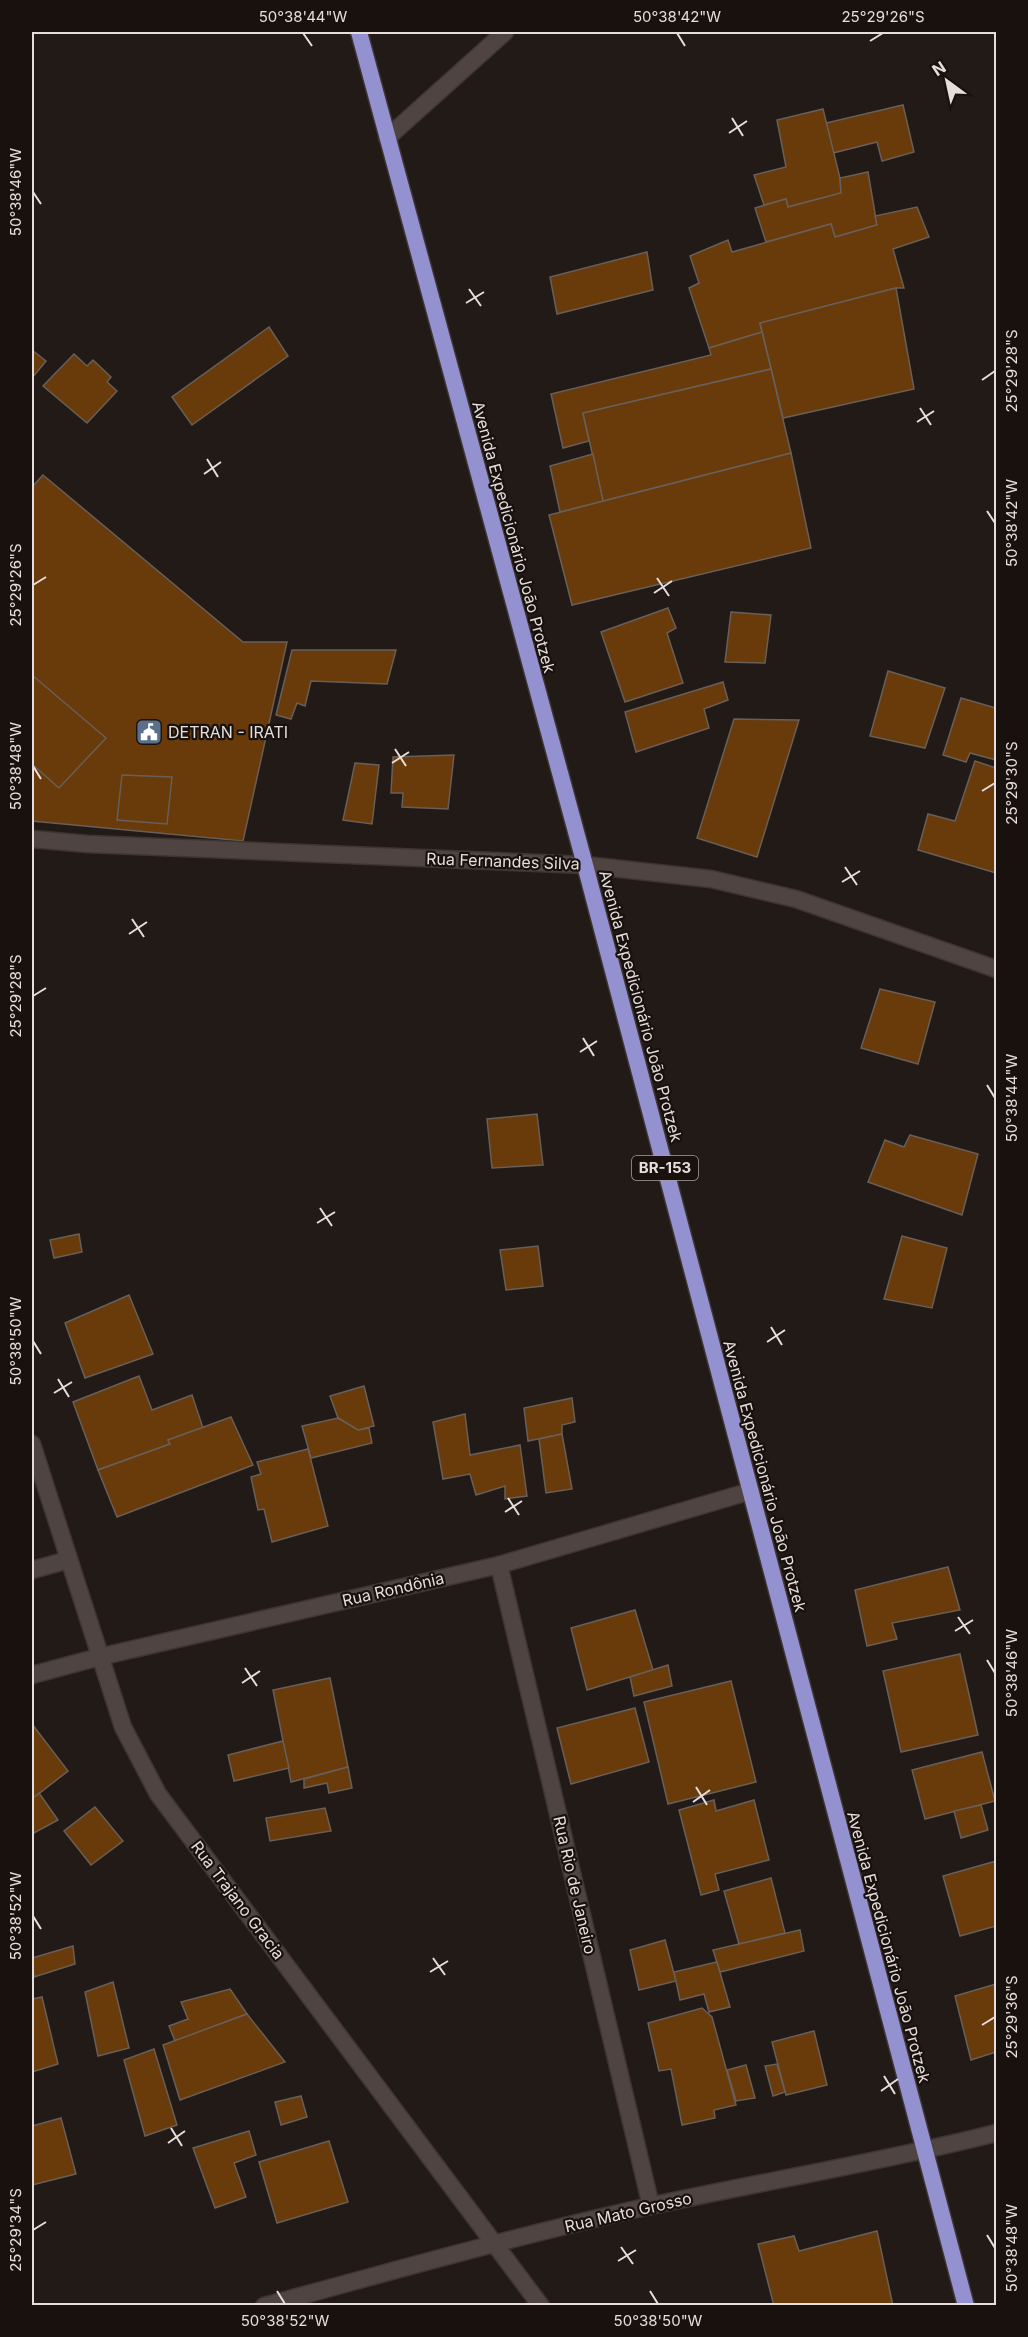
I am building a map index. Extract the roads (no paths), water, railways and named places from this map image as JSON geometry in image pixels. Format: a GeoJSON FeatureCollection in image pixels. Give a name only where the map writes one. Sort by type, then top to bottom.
{"type":"FeatureCollection","features":[{"type":"Feature","properties":{"kind":"highway","name":"Avenida Expedicionário João Protzek"},"geometry":{"type":"LineString","coordinates":[[359,32],[585,865],[966,2306]]}},
{"type":"Feature","properties":{"kind":"street"},"geometry":{"type":"LineString","coordinates":[[387,138],[506,32]]}},
{"type":"Feature","properties":{"kind":"street","name":"Rua Fernandes Silva"},"geometry":{"type":"LineString","coordinates":[[32,839],[100,845],[585,865],[711,879],[796,899],[996,969]]}},
{"type":"Feature","properties":{"kind":"street","name":"Rua Trajano Gracia"},"geometry":{"type":"LineString","coordinates":[[32,1444],[123,1726],[158,1794],[541,2306]]}},
{"type":"Feature","properties":{"kind":"street","name":"Rua Rondônia"},"geometry":{"type":"LineString","coordinates":[[32,1675],[99,1657],[499,1565],[751,1491]]}},
{"type":"Feature","properties":{"kind":"street"},"geometry":{"type":"LineString","coordinates":[[32,1570],[68,1560]]}},
{"type":"Feature","properties":{"kind":"street","name":"Rua Rio de Janeiro"},"geometry":{"type":"LineString","coordinates":[[499,1565],[651,2206]]}},
{"type":"Feature","properties":{"kind":"street","name":"Rua Mato Grosso"},"geometry":{"type":"LineString","coordinates":[[264,2306],[495,2244],[651,2206],[924,2152],[996,2133]]}},
{"type":"Feature","properties":{"kind":"place","name":"DETRAN - IRATI"},"geometry":{"type":"Point","coordinates":[149,732]}}]}
